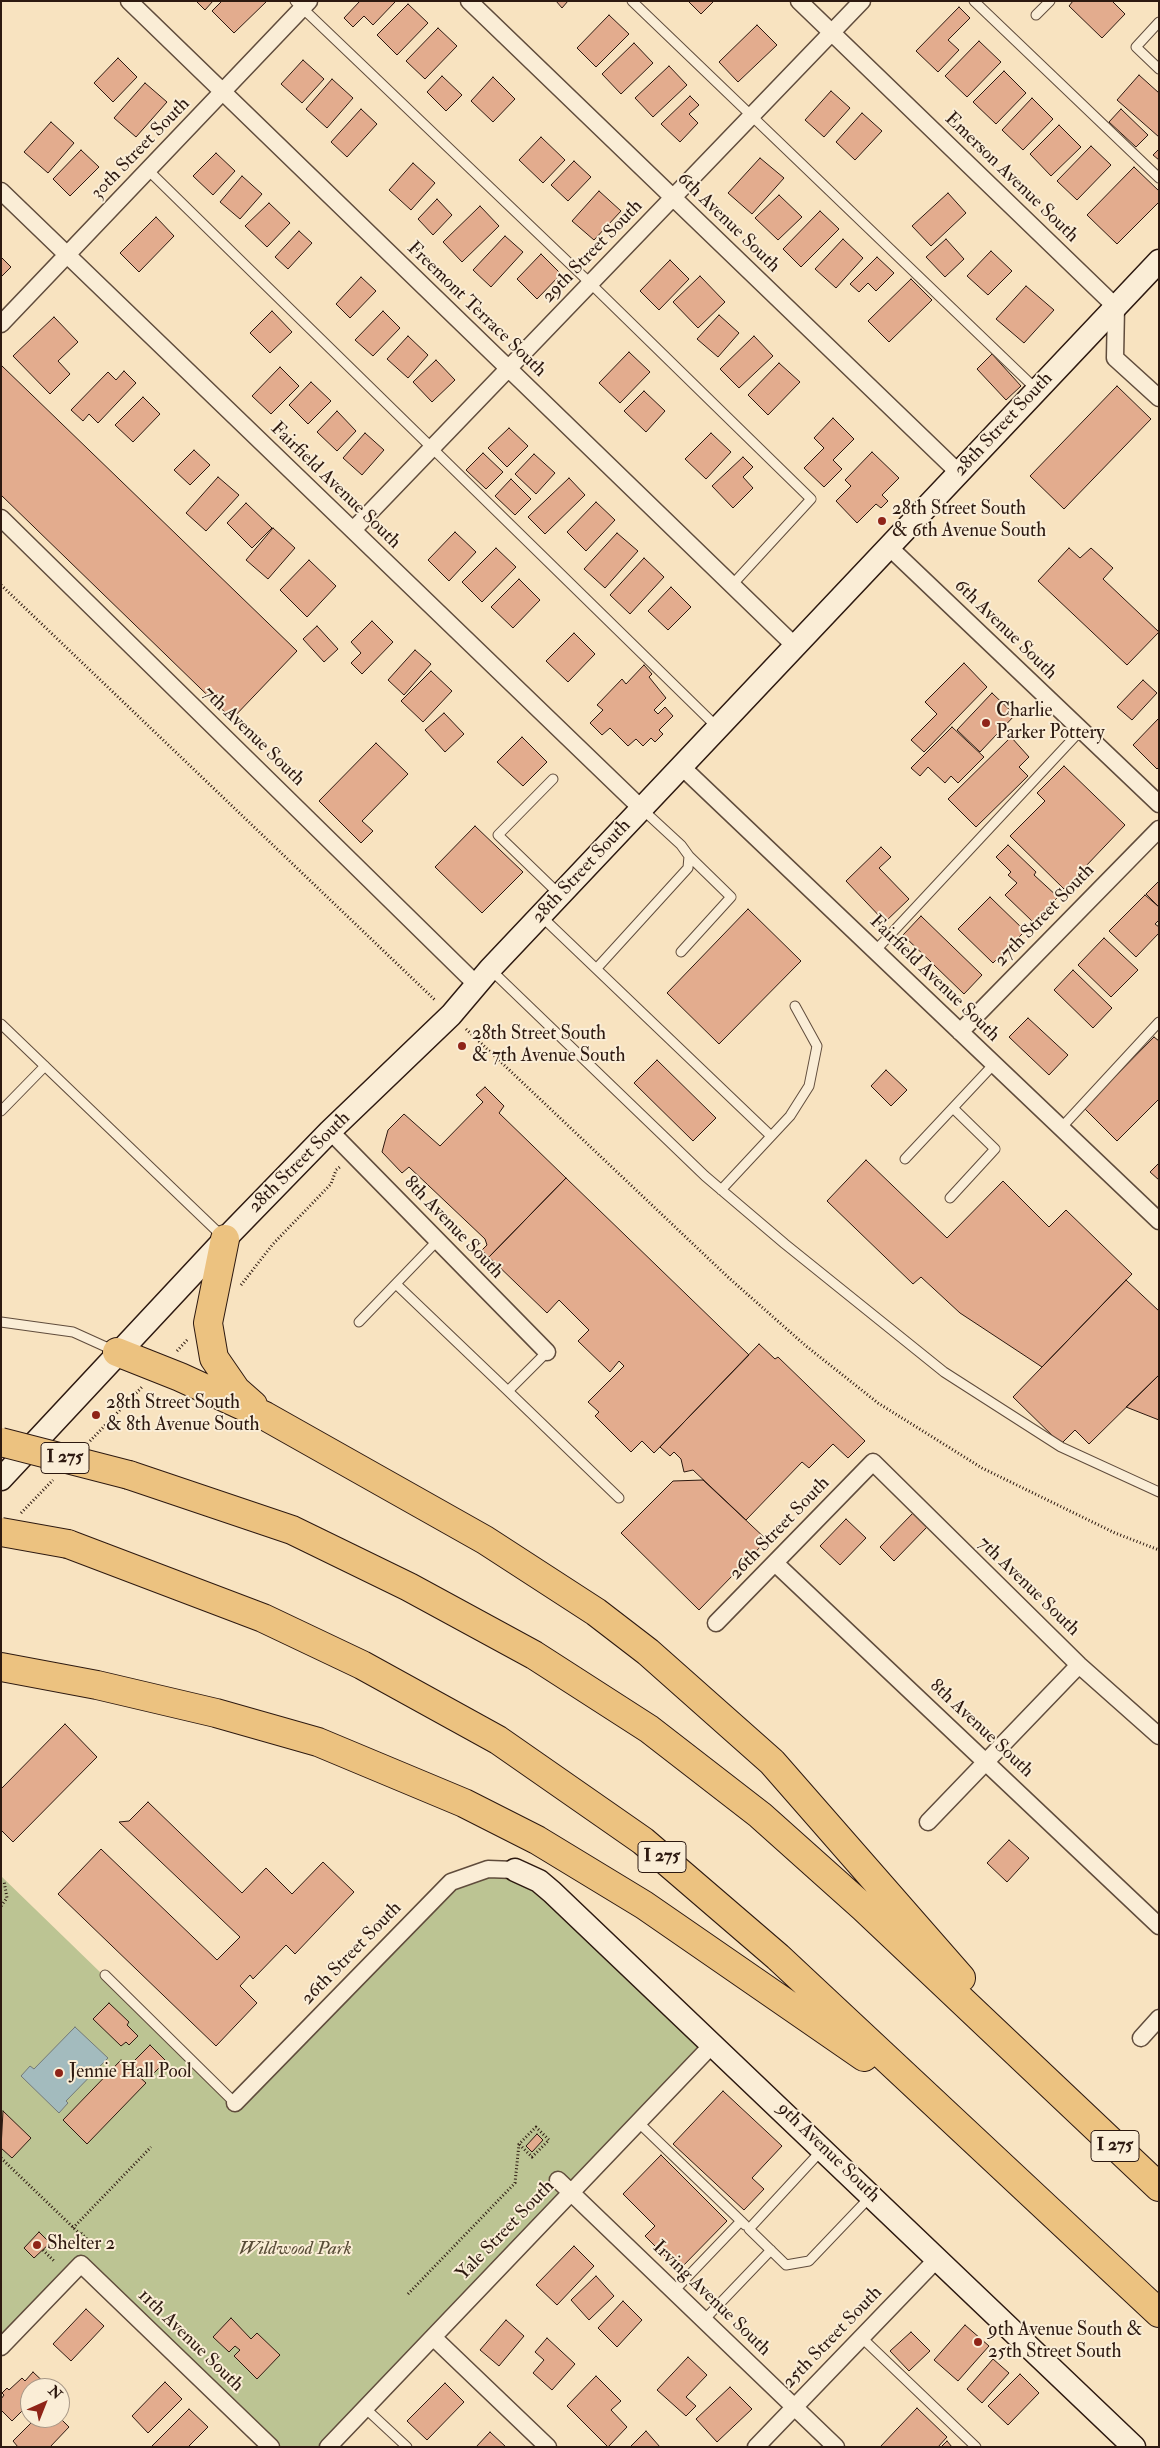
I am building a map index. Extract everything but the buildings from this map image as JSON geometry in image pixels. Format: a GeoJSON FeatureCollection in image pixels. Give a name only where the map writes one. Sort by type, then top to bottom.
{"type":"FeatureCollection","features":[{"type":"Feature","properties":{"kind":"highway"},"geometry":{"type":"LineString","coordinates":[[226,1239],[208,1323],[214,1358],[236,1390],[266,1416]]}},
{"type":"Feature","properties":{"kind":"highway"},"geometry":{"type":"LineString","coordinates":[[117,1352],[160,1368],[266,1416],[485,1540],[596,1612],[648,1652],[772,1762],[1072,2105]]}},
{"type":"Feature","properties":{"kind":"highway","name":"I 275"},"geometry":{"type":"LineString","coordinates":[[1,1442],[130,1474],[292,1530],[409,1587],[534,1655],[650,1729],[760,1815],[864,1908],[1159,2187]]}},
{"type":"Feature","properties":{"kind":"highway","name":"I 275"},"geometry":{"type":"LineString","coordinates":[[8,1526],[68,1544],[263,1618],[362,1665],[498,1740],[643,1841],[778,1957],[1159,2313]]}},
{"type":"Feature","properties":{"kind":"highway"},"geometry":{"type":"LineString","coordinates":[[1,1667],[97,1685],[318,1742],[464,1803],[537,1840],[644,1905],[785,2001],[956,2123]]}},
{"type":"Feature","properties":{"kind":"street","name":"Freemont Terrace South"},"geometry":{"type":"LineString","coordinates":[[129,1],[795,646]]}},
{"type":"Feature","properties":{"kind":"street","name":"6th Avenue South"},"geometry":{"type":"LineString","coordinates":[[469,1],[959,473]]}},
{"type":"Feature","properties":{"kind":"street","name":"Emerson Avenue South"},"geometry":{"type":"LineString","coordinates":[[799,1],[1116,307]]}},
{"type":"Feature","properties":{"kind":"street","name":"29th Street South"},"geometry":{"type":"LineString","coordinates":[[353,530],[862,1]]}},
{"type":"Feature","properties":{"kind":"street","name":"30th Street South"},"geometry":{"type":"LineString","coordinates":[[1,324],[149,171],[302,4]]}},
{"type":"Feature","properties":{"kind":"street","name":"Fairfield Avenue South"},"geometry":{"type":"LineString","coordinates":[[1,192],[642,809]]}},
{"type":"Feature","properties":{"kind":"street","name":"28th Street South"},"geometry":{"type":"LineString","coordinates":[[1,1479],[117,1352],[330,1131],[451,1015],[483,977],[1159,261]]}},
{"type":"Feature","properties":{"kind":"street"},"geometry":{"type":"LineString","coordinates":[[1116,307],[1115,358],[1159,398]]}},
{"type":"Feature","properties":{"kind":"street","name":"7th Avenue South"},"geometry":{"type":"LineString","coordinates":[[1,518],[483,977]]}},
{"type":"Feature","properties":{"kind":"street","name":"6th Avenue South"},"geometry":{"type":"LineString","coordinates":[[889,547],[1159,804]]}},
{"type":"Feature","properties":{"kind":"street","name":"Fairfield Avenue South"},"geometry":{"type":"LineString","coordinates":[[682,767],[1159,1221]]}},
{"type":"Feature","properties":{"kind":"street","name":"27th Street South"},"geometry":{"type":"LineString","coordinates":[[960,1032],[1159,829]]}},
{"type":"Feature","properties":{"kind":"street","name":"8th Avenue South"},"geometry":{"type":"LineString","coordinates":[[330,1131],[547,1352]]}},
{"type":"Feature","properties":{"kind":"street","name":"7th Avenue South"},"geometry":{"type":"LineString","coordinates":[[873,1462],[1079,1665],[1159,1736]]}},
{"type":"Feature","properties":{"kind":"street","name":"26th Street South"},"geometry":{"type":"LineString","coordinates":[[716,1623],[873,1462]]}},
{"type":"Feature","properties":{"kind":"street","name":"8th Avenue South"},"geometry":{"type":"LineString","coordinates":[[775,1563],[986,1760],[1159,1926]]}},
{"type":"Feature","properties":{"kind":"street"},"geometry":{"type":"LineString","coordinates":[[928,1822],[1079,1665]]}},
{"type":"Feature","properties":{"kind":"street","name":"26th Street South"},"geometry":{"type":"LineString","coordinates":[[235,2103],[450,1882],[488,1868],[515,1870]]}},
{"type":"Feature","properties":{"kind":"street","name":"9th Avenue South"},"geometry":{"type":"LineString","coordinates":[[515,1870],[539,1881],[552,1892],[714,2044],[1134,2447]]}},
{"type":"Feature","properties":{"kind":"street"},"geometry":{"type":"LineString","coordinates":[[1141,2038],[1159,2018]]}},
{"type":"Feature","properties":{"kind":"street","name":"Yale Street South"},"geometry":{"type":"LineString","coordinates":[[328,2447],[714,2044]]}},
{"type":"Feature","properties":{"kind":"street","name":"Irving Avenue South"},"geometry":{"type":"LineString","coordinates":[[558,2180],[836,2447]]}},
{"type":"Feature","properties":{"kind":"street","name":"25th Street South"},"geometry":{"type":"LineString","coordinates":[[756,2447],[938,2258]]}},
{"type":"Feature","properties":{"kind":"street","name":"11th Avenue South"},"geometry":{"type":"LineString","coordinates":[[1,2347],[81,2264],[271,2447]]}},
{"type":"Feature","properties":{"kind":"street"},"geometry":{"type":"LineString","coordinates":[[433,2337],[548,2447]]}},
{"type":"Feature","properties":{"kind":"lane"},"geometry":{"type":"LineString","coordinates":[[632,1],[1037,390]]}},
{"type":"Feature","properties":{"kind":"lane"},"geometry":{"type":"LineString","coordinates":[[974,1],[1159,178]]}},
{"type":"Feature","properties":{"kind":"lane"},"geometry":{"type":"LineString","coordinates":[[1036,15],[1050,1]]}},
{"type":"Feature","properties":{"kind":"lane"},"geometry":{"type":"LineString","coordinates":[[302,4],[811,499],[732,585]]}},
{"type":"Feature","properties":{"kind":"lane"},"geometry":{"type":"LineString","coordinates":[[1159,22],[1136,47],[1159,69]]}},
{"type":"Feature","properties":{"kind":"lane"},"geometry":{"type":"LineString","coordinates":[[149,171],[718,728]]}},
{"type":"Feature","properties":{"kind":"lane"},"geometry":{"type":"LineString","coordinates":[[875,951],[1081,730]]}},
{"type":"Feature","properties":{"kind":"lane"},"geometry":{"type":"LineString","coordinates":[[553,779],[498,836],[560,895]]}},
{"type":"Feature","properties":{"kind":"lane"},"geometry":{"type":"LineString","coordinates":[[642,809],[681,845],[688,856],[731,898],[681,952]]}},
{"type":"Feature","properties":{"kind":"lane"},"geometry":{"type":"LineString","coordinates":[[597,968],[688,868],[688,856]]}},
{"type":"Feature","properties":{"kind":"lane"},"geometry":{"type":"LineString","coordinates":[[541,916],[771,1136]]}},
{"type":"Feature","properties":{"kind":"lane"},"geometry":{"type":"LineString","coordinates":[[483,977],[721,1190],[944,1372],[1061,1447],[1159,1492]]}},
{"type":"Feature","properties":{"kind":"lane"},"geometry":{"type":"LineString","coordinates":[[721,1190],[790,1116],[809,1086],[817,1046],[795,1006]]}},
{"type":"Feature","properties":{"kind":"lane"},"geometry":{"type":"LineString","coordinates":[[1061,1128],[1159,1022]]}},
{"type":"Feature","properties":{"kind":"lane"},"geometry":{"type":"LineString","coordinates":[[1,1024],[226,1239]]}},
{"type":"Feature","properties":{"kind":"lane"},"geometry":{"type":"LineString","coordinates":[[905,1159],[994,1064]]}},
{"type":"Feature","properties":{"kind":"lane"},"geometry":{"type":"LineString","coordinates":[[1,1111],[45,1066]]}},
{"type":"Feature","properties":{"kind":"lane"},"geometry":{"type":"LineString","coordinates":[[950,1198],[995,1150],[953,1108]]}},
{"type":"Feature","properties":{"kind":"lane"},"geometry":{"type":"LineString","coordinates":[[359,1322],[437,1241]]}},
{"type":"Feature","properties":{"kind":"lane"},"geometry":{"type":"LineString","coordinates":[[396,1284],[619,1498]]}},
{"type":"Feature","properties":{"kind":"lane"},"geometry":{"type":"LineString","coordinates":[[1,1322],[73,1332],[117,1352]]}},
{"type":"Feature","properties":{"kind":"lane"},"geometry":{"type":"LineString","coordinates":[[508,1391],[547,1352]]}},
{"type":"Feature","properties":{"kind":"lane"},"geometry":{"type":"LineString","coordinates":[[105,1975],[235,2103]]}},
{"type":"Feature","properties":{"kind":"lane"},"geometry":{"type":"LineString","coordinates":[[638,2122],[786,2265],[809,2261],[871,2195]]}},
{"type":"Feature","properties":{"kind":"lane"},"geometry":{"type":"LineString","coordinates":[[749,2229],[823,2149]]}},
{"type":"Feature","properties":{"kind":"lane"},"geometry":{"type":"LineString","coordinates":[[674,2291],[741,2221]]}},
{"type":"Feature","properties":{"kind":"lane"},"geometry":{"type":"LineString","coordinates":[[704,2320],[771,2250]]}},
{"type":"Feature","properties":{"kind":"lane"},"geometry":{"type":"LineString","coordinates":[[861,2337],[976,2447]]}},
{"type":"Feature","properties":{"kind":"lane"},"geometry":{"type":"LineString","coordinates":[[365,2408],[407,2447]]}},
{"type":"Feature","properties":{"kind":"path"},"geometry":{"type":"LineString","coordinates":[[1,585],[436,1001]]}},
{"type":"Feature","properties":{"kind":"path"},"geometry":{"type":"LineString","coordinates":[[467,1030],[729,1278],[806,1346],[878,1403],[982,1468],[1107,1529],[1159,1550]]}},
{"type":"Feature","properties":{"kind":"path"},"geometry":{"type":"LineString","coordinates":[[239,1288],[273,1244],[331,1184],[336,1170],[352,1154]]}},
{"type":"Feature","properties":{"kind":"path"},"geometry":{"type":"LineString","coordinates":[[84,1447],[189,1337]]}},
{"type":"Feature","properties":{"kind":"path"},"geometry":{"type":"LineString","coordinates":[[8,1526],[56,1476]]}},
{"type":"Feature","properties":{"kind":"path"},"geometry":{"type":"LineString","coordinates":[[1,1906],[7,1898],[4,1881]]}},
{"type":"Feature","properties":{"kind":"path"},"geometry":{"type":"LineString","coordinates":[[408,2294],[515,2183],[519,2144],[536,2127],[549,2140],[532,2157],[519,2144]]}},
{"type":"Feature","properties":{"kind":"path"},"geometry":{"type":"LineString","coordinates":[[73,2228],[150,2147]]}},
{"type":"Feature","properties":{"kind":"path"},"geometry":{"type":"LineString","coordinates":[[1,2158],[97,2249]]}},
{"type":"Feature","properties":{"kind":"path"},"geometry":{"type":"LineString","coordinates":[[38,2244],[54,2261]]}},
{"type":"Feature","properties":{"kind":"green space","name":"Wildwood Park"},"geometry":{"type":"Polygon","coordinates":[[[515,1870],[713,2044],[328,2447],[271,2447],[82,2264],[1,2347],[1,1876],[235,2103],[443,1889],[515,1870]]]}},
{"type":"Feature","properties":{"kind":"water","name":"Jennie Hall Pool"},"geometry":{"type":"Polygon","coordinates":[[[75,2027],[108,2058],[66,2101],[68,2103],[59,2113],[21,2076],[30,2066],[34,2069],[75,2027]]]}},
{"type":"Feature","properties":{"kind":"place","name":"28th Street South & 6th Avenue South"},"geometry":{"type":"Point","coordinates":[882,521]}},
{"type":"Feature","properties":{"kind":"place","name":"Charlie Parker Pottery"},"geometry":{"type":"Point","coordinates":[986,723]}},
{"type":"Feature","properties":{"kind":"place","name":"28th Street South & 7th Avenue South"},"geometry":{"type":"Point","coordinates":[462,1046]}},
{"type":"Feature","properties":{"kind":"place","name":"28th Street South & 8th Avenue South"},"geometry":{"type":"Point","coordinates":[96,1415]}},
{"type":"Feature","properties":{"kind":"place","name":"Jennie Hall Pool"},"geometry":{"type":"Point","coordinates":[59,2073]}},
{"type":"Feature","properties":{"kind":"place","name":"Shelter 2"},"geometry":{"type":"Point","coordinates":[37,2245]}},
{"type":"Feature","properties":{"kind":"place","name":"9th Avenue South & 25th Street South"},"geometry":{"type":"Point","coordinates":[978,2342]}}]}
